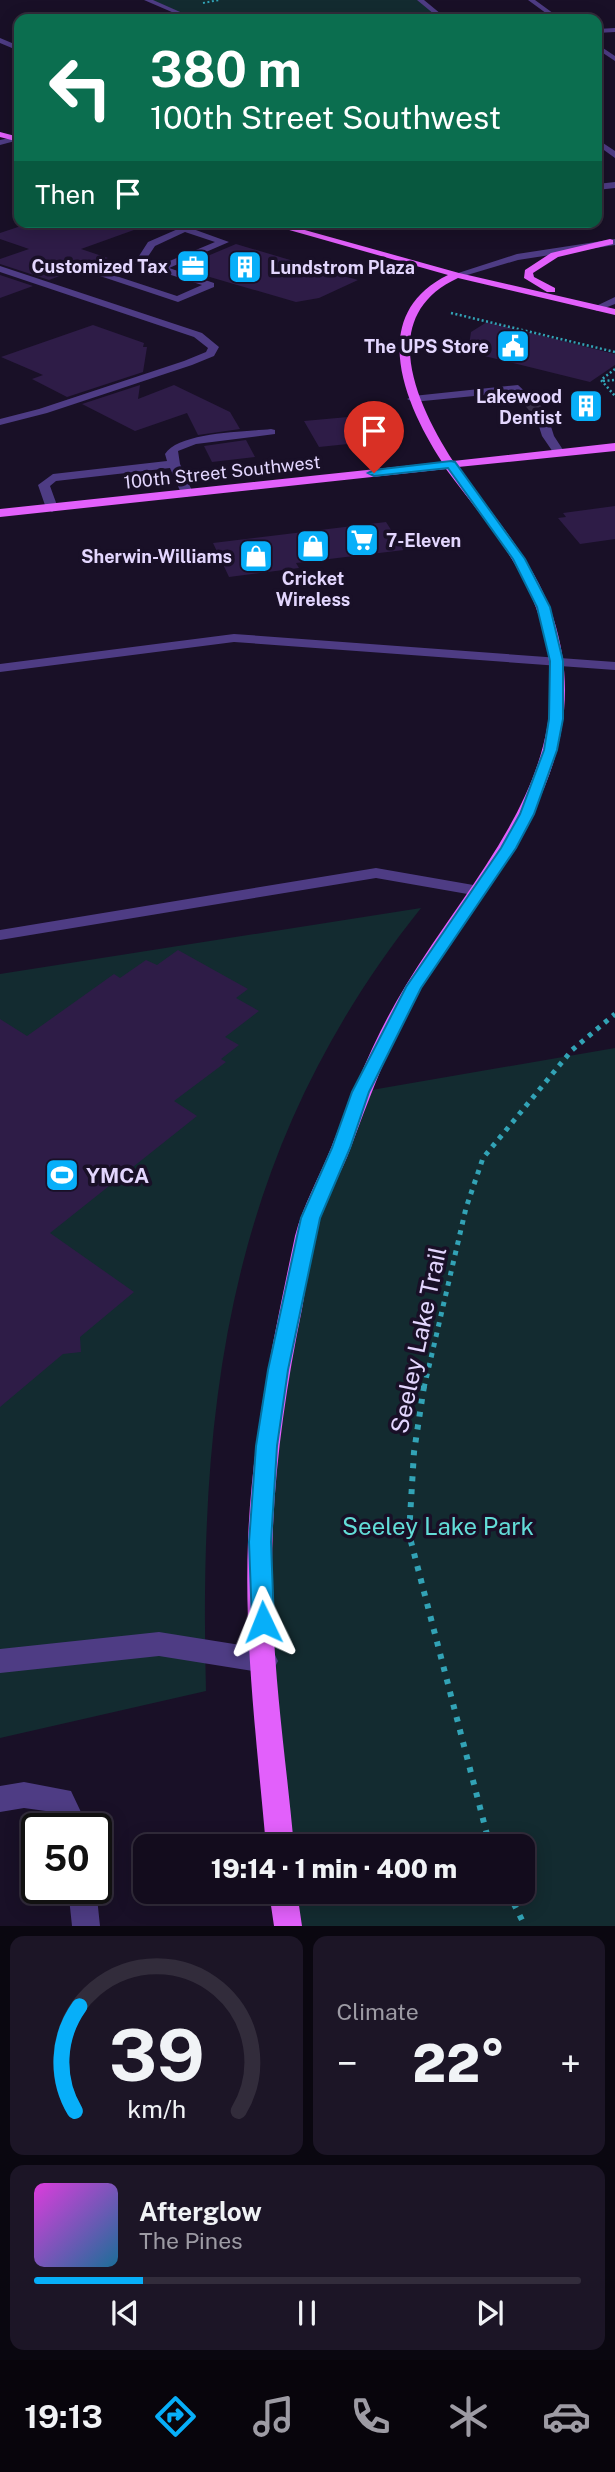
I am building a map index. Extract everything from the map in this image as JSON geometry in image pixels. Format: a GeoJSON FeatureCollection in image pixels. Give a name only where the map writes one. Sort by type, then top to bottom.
{"type":"FeatureCollection","features":[{"type":"Feature","properties":{"kind":"main road"},"geometry":{"type":"LineString","coordinates":[[286,228],[457,275],[615,312]]}},
{"type":"Feature","properties":{"kind":"main road"},"geometry":{"type":"LineString","coordinates":[[597,308],[539,286],[528,274],[545,260],[612,242]]}},
{"type":"Feature","properties":{"kind":"main road"},"geometry":{"type":"LineString","coordinates":[[278,1834],[265,1661],[260,1542],[267,1446],[278,1370],[310,1218],[341,1148],[360,1092],[414,987],[509,848],[541,782],[556,719],[556,661],[543,607],[533,583],[451,465],[413,399],[403,364],[409,319],[428,292],[457,275]]}},
{"type":"Feature","properties":{"kind":"main road","name":"100th Street Southwest"},"geometry":{"type":"LineString","coordinates":[[0,513],[615,447]]}},
{"type":"Feature","properties":{"kind":"main road"},"geometry":{"type":"LineString","coordinates":[[285,1904],[288,1926]]}},
{"type":"Feature","properties":{"kind":"street"},"geometry":{"type":"LineString","coordinates":[[147,0],[181,14]]}},
{"type":"Feature","properties":{"kind":"street"},"geometry":{"type":"LineString","coordinates":[[420,0],[438,14]]}},
{"type":"Feature","properties":{"kind":"street"},"geometry":{"type":"LineString","coordinates":[[531,0],[551,14]]}},
{"type":"Feature","properties":{"kind":"street"},"geometry":{"type":"LineString","coordinates":[[10,55],[14,55]]}},
{"type":"Feature","properties":{"kind":"street"},"geometry":{"type":"LineString","coordinates":[[137,261],[212,285],[178,299],[102,275],[143,258],[151,244],[184,229],[224,242],[162,268]]}},
{"type":"Feature","properties":{"kind":"street"},"geometry":{"type":"LineString","coordinates":[[457,275],[507,259],[612,242]]}},
{"type":"Feature","properties":{"kind":"street"},"geometry":{"type":"LineString","coordinates":[[0,269],[198,335],[214,347],[210,354],[188,363],[43,411],[0,422]]}},
{"type":"Feature","properties":{"kind":"street"},"geometry":{"type":"LineString","coordinates":[[597,308],[615,300]]}},
{"type":"Feature","properties":{"kind":"street"},"geometry":{"type":"LineString","coordinates":[[413,399],[518,388],[530,402]]}},
{"type":"Feature","properties":{"kind":"street"},"geometry":{"type":"LineString","coordinates":[[542,417],[548,436],[559,453]]}},
{"type":"Feature","properties":{"kind":"street"},"geometry":{"type":"LineString","coordinates":[[187,493],[171,454],[184,444],[271,432]]}},
{"type":"Feature","properties":{"kind":"street"},"geometry":{"type":"LineString","coordinates":[[52,508],[44,485],[53,478],[174,464]]}},
{"type":"Feature","properties":{"kind":"street"},"geometry":{"type":"LineString","coordinates":[[0,668],[234,638],[615,666]]}},
{"type":"Feature","properties":{"kind":"street"},"geometry":{"type":"LineString","coordinates":[[0,935],[376,873],[479,891]]}},
{"type":"Feature","properties":{"kind":"street"},"geometry":{"type":"LineString","coordinates":[[0,1661],[159,1644],[265,1661]]}},
{"type":"Feature","properties":{"kind":"street"},"geometry":{"type":"LineString","coordinates":[[0,1799],[24,1795],[61,1800],[67,1813]]}},
{"type":"Feature","properties":{"kind":"street"},"geometry":{"type":"LineString","coordinates":[[84,1904],[86,1926]]}},
{"type":"Feature","properties":{"kind":"path"},"geometry":{"type":"LineString","coordinates":[[451,313],[615,352]]}},
{"type":"Feature","properties":{"kind":"path"},"geometry":{"type":"LineString","coordinates":[[602,381],[615,369]]}},
{"type":"Feature","properties":{"kind":"path"},"geometry":{"type":"LineString","coordinates":[[602,381],[615,380]]}},
{"type":"Feature","properties":{"kind":"path"},"geometry":{"type":"LineString","coordinates":[[602,381],[615,396]]}},
{"type":"Feature","properties":{"kind":"path","name":"Seeley Lake Trail"},"geometry":{"type":"LineString","coordinates":[[487,1834],[409,1534],[414,1452],[427,1367],[451,1280],[466,1208],[484,1158],[572,1050],[615,1014]]}},
{"type":"Feature","properties":{"kind":"path"},"geometry":{"type":"LineString","coordinates":[[514,1904],[526,1926]]}},
{"type":"Feature","properties":{"kind":"green space"},"geometry":{"type":"Polygon","coordinates":[[[147,0],[420,0],[438,14],[181,14],[147,0]]]}},
{"type":"Feature","properties":{"kind":"green space"},"geometry":{"type":"Polygon","coordinates":[[[421,908],[357,998],[306,1089],[267,1182],[239,1278],[220,1376],[210,1477],[205,1582],[206,1691],[0,1738],[0,974],[421,908]]]}},
{"type":"Feature","properties":{"kind":"green space","name":"Seeley Lake Park"},"geometry":{"type":"Polygon","coordinates":[[[615,1048],[615,1926],[288,1926],[285,1904],[535,1904],[535,1834],[279,1834],[265,1661],[260,1542],[310,1218],[360,1092],[615,1048]]]}},
{"type":"Feature","properties":{"kind":"building"},"geometry":{"type":"Polygon","coordinates":[[[15,228],[139,228],[81,249],[108,258],[49,280],[0,264],[0,259],[29,249],[0,239],[0,233],[15,228]]]}},
{"type":"Feature","properties":{"kind":"building","name":"Lundstrom Plaza"},"geometry":{"type":"Polygon","coordinates":[[[236,244],[358,280],[319,298],[296,302],[179,268],[236,244]]]}},
{"type":"Feature","properties":{"kind":"building"},"geometry":{"type":"Polygon","coordinates":[[[0,275],[33,286],[0,298],[0,275]]]}},
{"type":"Feature","properties":{"kind":"building"},"geometry":{"type":"Polygon","coordinates":[[[487,322],[615,354],[615,365],[590,382],[468,352],[471,332],[487,322]]]}},
{"type":"Feature","properties":{"kind":"building"},"geometry":{"type":"Polygon","coordinates":[[[93,325],[144,343],[143,347],[147,347],[143,372],[67,397],[32,379],[43,375],[1,357],[93,325]]]}},
{"type":"Feature","properties":{"kind":"building"},"geometry":{"type":"Polygon","coordinates":[[[140,385],[138,399],[174,385],[230,412],[240,429],[198,435],[187,413],[135,431],[82,404],[140,385]]]}},
{"type":"Feature","properties":{"kind":"building"},"geometry":{"type":"Polygon","coordinates":[[[359,416],[377,441],[319,447],[304,421],[359,416]]]}},
{"type":"Feature","properties":{"kind":"building"},"geometry":{"type":"Polygon","coordinates":[[[246,440],[255,457],[212,462],[204,446],[246,440]]]}},
{"type":"Feature","properties":{"kind":"building"},"geometry":{"type":"Polygon","coordinates":[[[615,506],[615,539],[580,544],[558,518],[566,517],[563,513],[615,506]]]}},
{"type":"Feature","properties":{"kind":"building"},"geometry":{"type":"Polygon","coordinates":[[[386,522],[404,550],[296,563],[299,568],[229,577],[213,543],[386,522]]]}},
{"type":"Feature","properties":{"kind":"building","name":"YMCA"},"geometry":{"type":"Polygon","coordinates":[[[178,950],[248,989],[236,998],[259,1011],[225,1037],[239,1045],[221,1059],[226,1062],[174,1101],[197,1116],[50,1233],[134,1292],[80,1337],[81,1352],[63,1354],[0,1407],[0,1019],[27,1036],[114,974],[120,978],[146,960],[157,965],[178,950]]]}},
{"type":"Feature","properties":{"kind":"tunnel"},"geometry":{"type":"LineString","coordinates":[[530,402],[542,417]]}},
{"type":"Feature","properties":{"kind":"place","name":"Customized Tax"},"geometry":{"type":"Point","coordinates":[193,266]}},
{"type":"Feature","properties":{"kind":"place","name":"Lundstrom Plaza"},"geometry":{"type":"Point","coordinates":[245,267]}},
{"type":"Feature","properties":{"kind":"place","name":"The UPS Store"},"geometry":{"type":"Point","coordinates":[513,346]}},
{"type":"Feature","properties":{"kind":"place","name":"Lakewood Dentist"},"geometry":{"type":"Point","coordinates":[586,406]}},
{"type":"Feature","properties":{"kind":"place","name":"7-Eleven"},"geometry":{"type":"Point","coordinates":[362,540]}},
{"type":"Feature","properties":{"kind":"place","name":"Cricket Wireless"},"geometry":{"type":"Point","coordinates":[313,546]}},
{"type":"Feature","properties":{"kind":"place","name":"Sherwin-Williams"},"geometry":{"type":"Point","coordinates":[256,556]}},
{"type":"Feature","properties":{"kind":"place","name":"YMCA"},"geometry":{"type":"Point","coordinates":[62,1175]}},
{"type":"Feature","properties":{"kind":"route"},"geometry":{"type":"LineString","coordinates":[[263,1622],[260,1542],[267,1446],[278,1370],[310,1218],[341,1148],[360,1092],[414,987],[509,848],[527,814],[551,750],[556,719],[556,661],[543,607],[519,559],[451,465],[374,473]]}}]}
